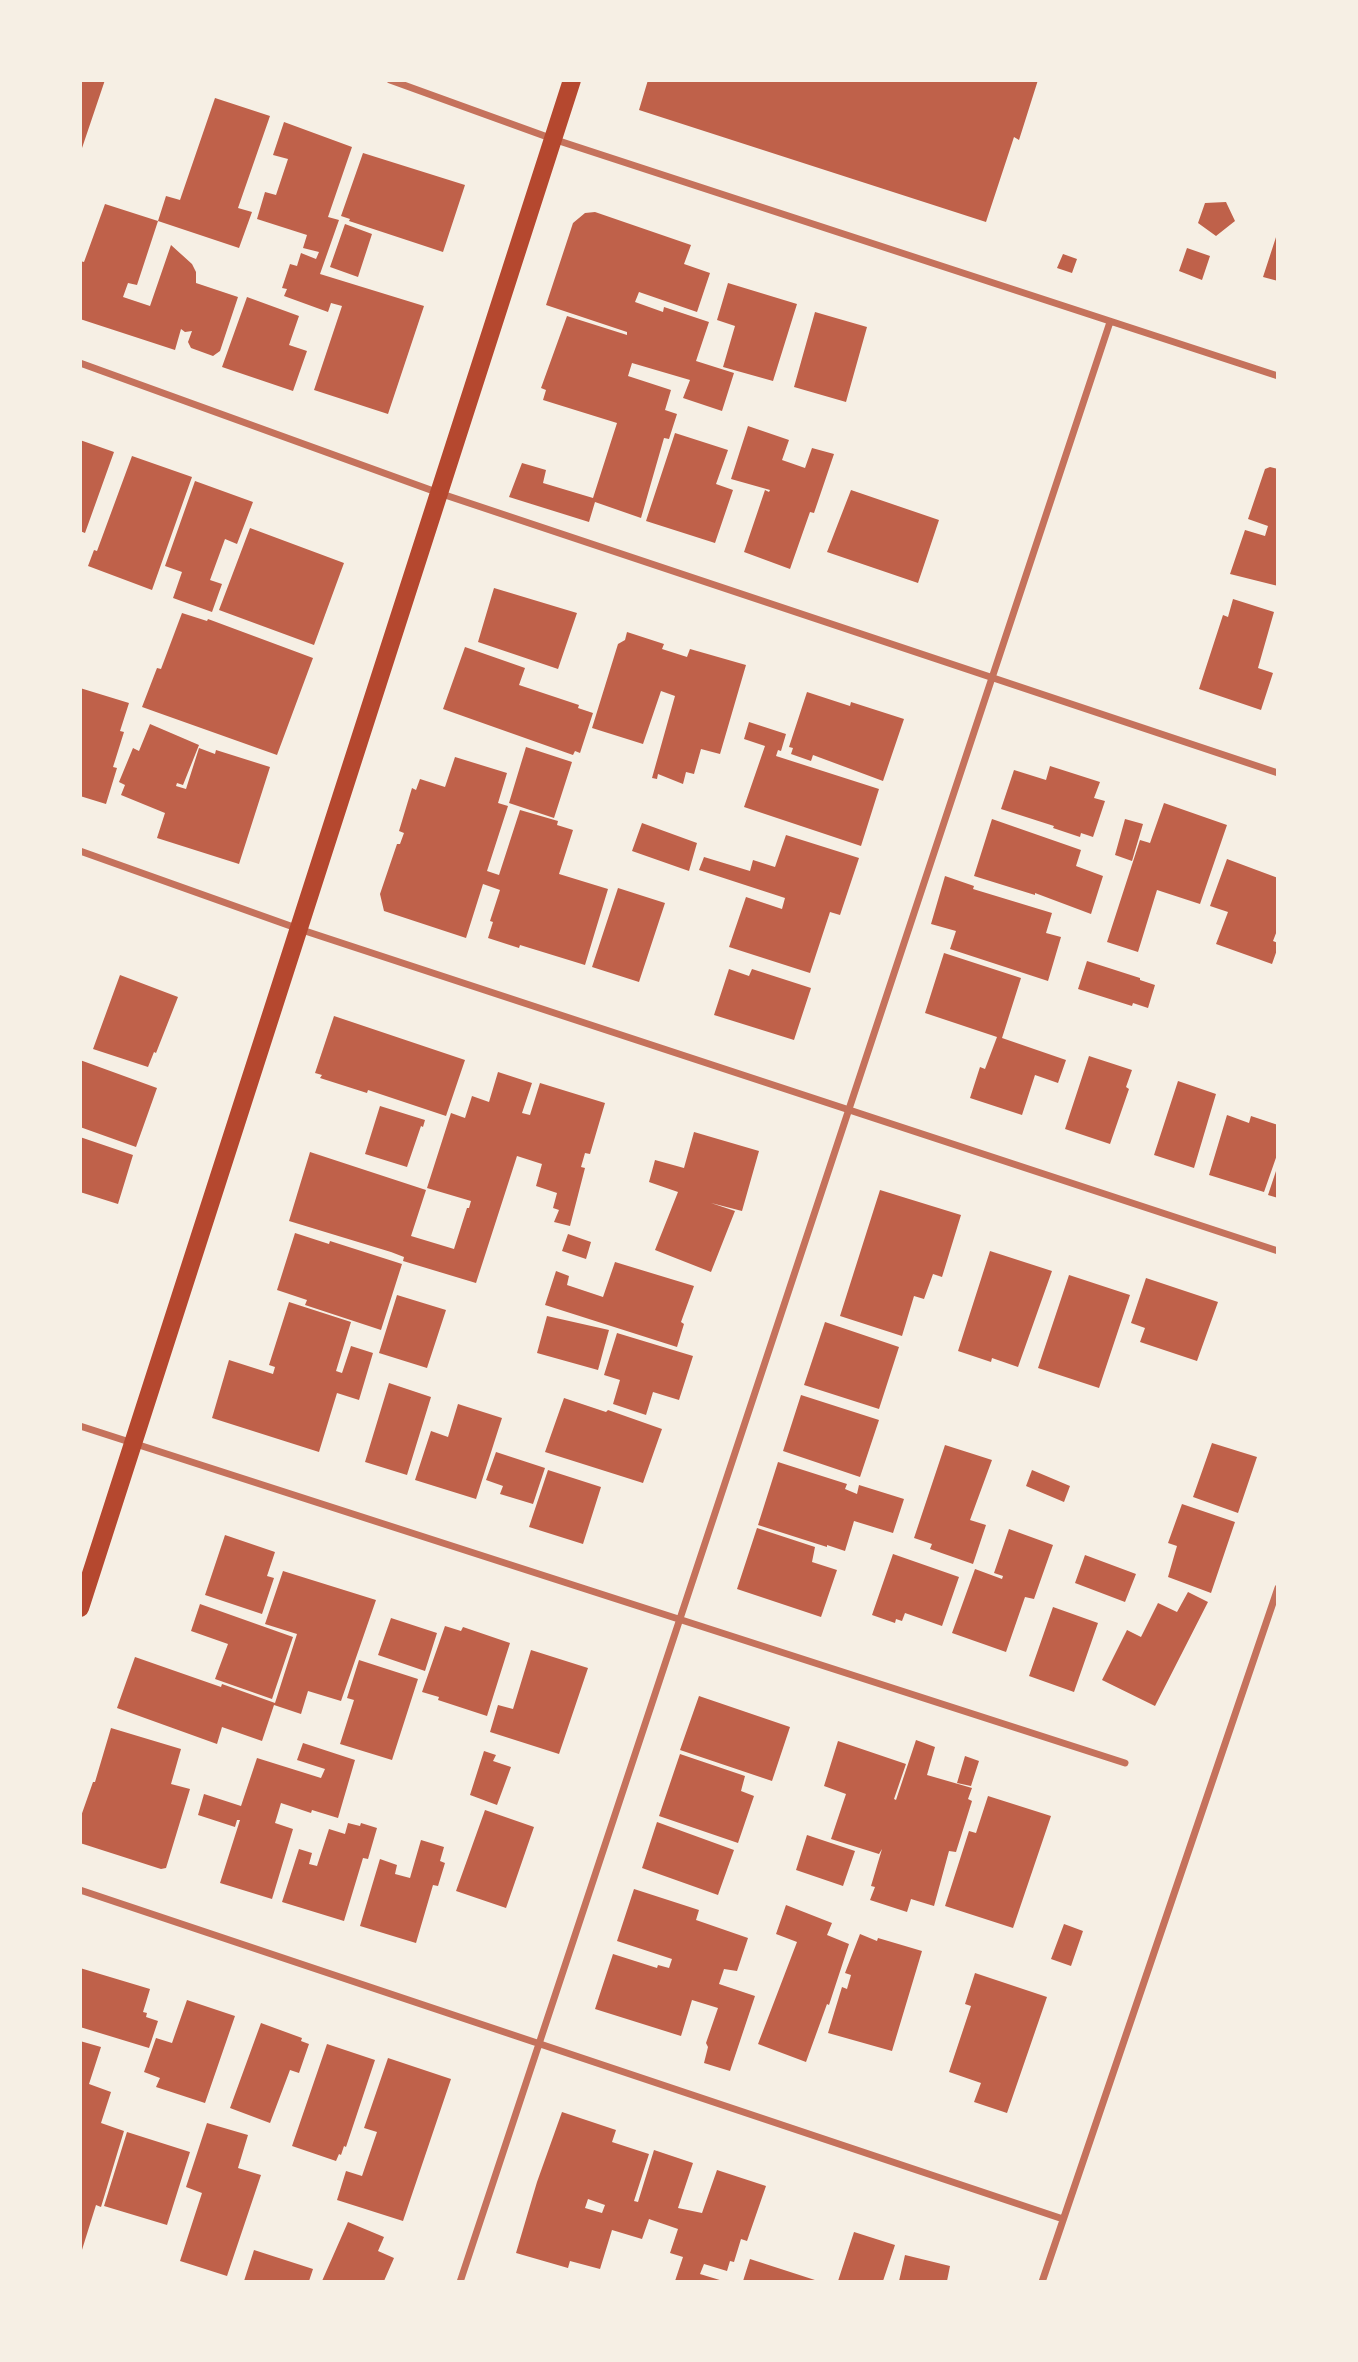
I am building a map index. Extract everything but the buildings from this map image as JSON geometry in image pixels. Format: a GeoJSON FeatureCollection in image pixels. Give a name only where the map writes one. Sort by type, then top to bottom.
{"type":"FeatureCollection","features":[{"type":"Feature","properties":{"kind":"main road"},"geometry":{"type":"LineString","coordinates":[[80,1608],[572,80]]}},
{"type":"Feature","properties":{"kind":"street"},"geometry":{"type":"LineString","coordinates":[[390,80],[553,139],[1278,376]]}},
{"type":"Feature","properties":{"kind":"street"},"geometry":{"type":"LineString","coordinates":[[460,2281],[1110,322]]}},
{"type":"Feature","properties":{"kind":"street"},"geometry":{"type":"LineString","coordinates":[[80,363],[439,493],[1278,773]]}},
{"type":"Feature","properties":{"kind":"street"},"geometry":{"type":"LineString","coordinates":[[80,851],[299,929],[1278,1251]]}},
{"type":"Feature","properties":{"kind":"street"},"geometry":{"type":"LineString","coordinates":[[80,1426],[1125,1763]]}},
{"type":"Feature","properties":{"kind":"street"},"geometry":{"type":"LineString","coordinates":[[1042,2281],[1278,1588]]}},
{"type":"Feature","properties":{"kind":"street"},"geometry":{"type":"LineString","coordinates":[[80,1890],[1063,2219]]}}]}
